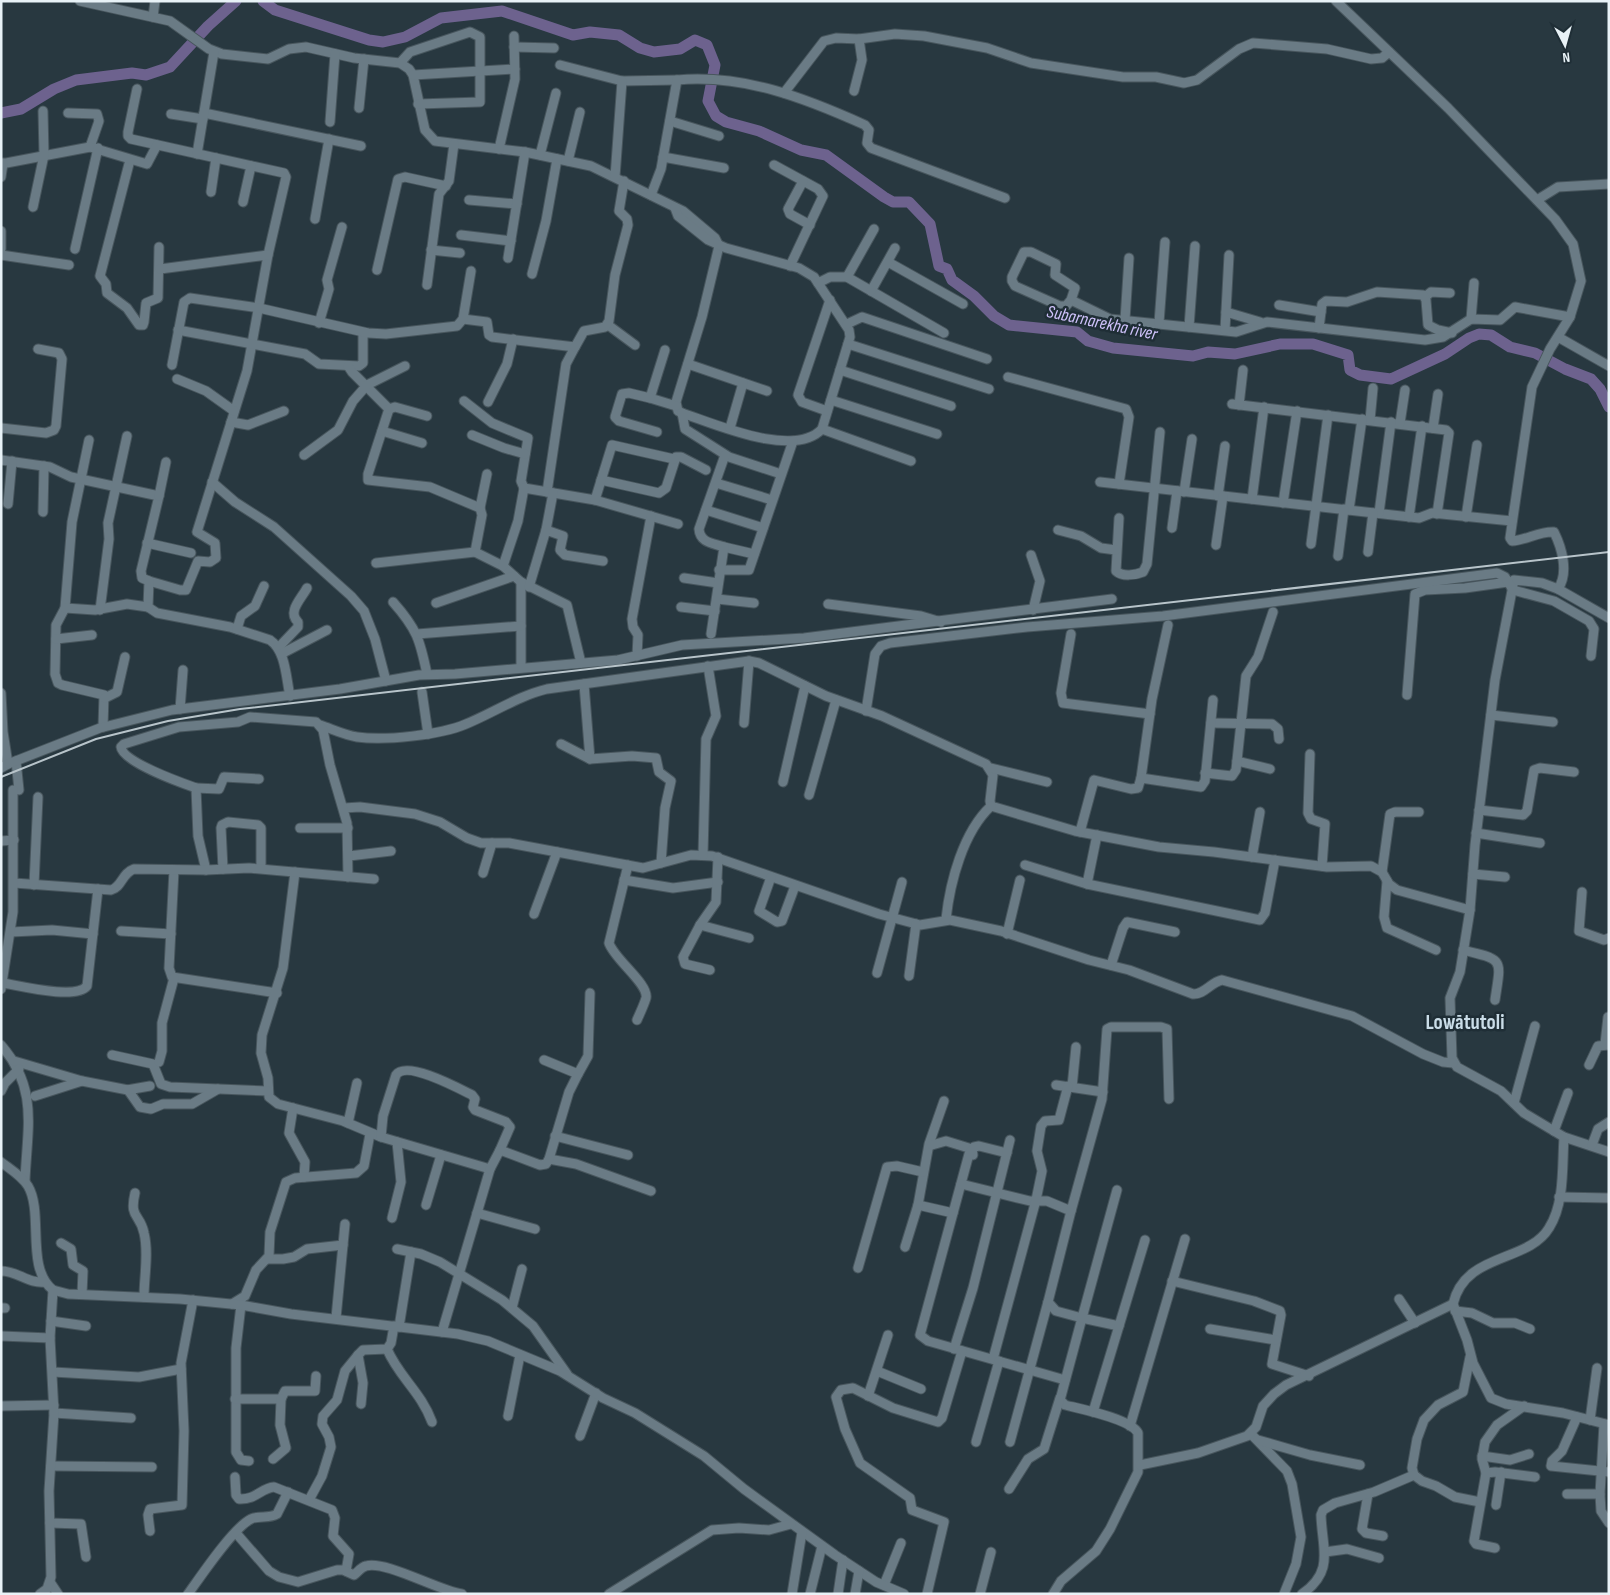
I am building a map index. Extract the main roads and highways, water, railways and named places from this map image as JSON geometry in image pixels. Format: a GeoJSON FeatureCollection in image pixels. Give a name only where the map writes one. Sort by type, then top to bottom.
{"type":"FeatureCollection","features":[{"type":"Feature","properties":{"kind":"waterway","name":"Subarnarekha river"},"geometry":{"type":"LineString","coordinates":[[1,113],[21,109],[54,89],[76,80],[132,73],[146,75],[170,67],[208,26],[236,1]]}},
{"type":"Feature","properties":{"kind":"waterway","name":"Subarnarekha river"},"geometry":{"type":"LineString","coordinates":[[263,1],[275,10],[369,40],[383,42],[405,37],[441,18],[502,11],[573,35],[590,32],[619,35],[640,48],[654,52],[680,49],[695,40],[707,45],[715,65],[708,101],[716,116],[726,122],[759,131],[801,150],[826,155],[884,197],[893,202],[909,202],[930,224],[939,266],[947,269],[952,280],[974,296],[994,316],[1009,325],[1077,332],[1088,341],[1113,348],[1193,356],[1208,352],[1235,354],[1280,344],[1313,344],[1348,355],[1350,370],[1360,375],[1391,379],[1445,354],[1469,338],[1479,334],[1491,335],[1510,347],[1535,353],[1565,369],[1591,379],[1600,389],[1609,407]]}},
{"type":"Feature","properties":{"kind":"railway"},"geometry":{"type":"LineString","coordinates":[[1,777],[96,739],[168,721],[240,709],[1609,552]]}},
{"type":"Feature","properties":{"kind":"district","name":"Lowātutoli"},"geometry":{"type":"Point","coordinates":[1465,1022]}}]}
